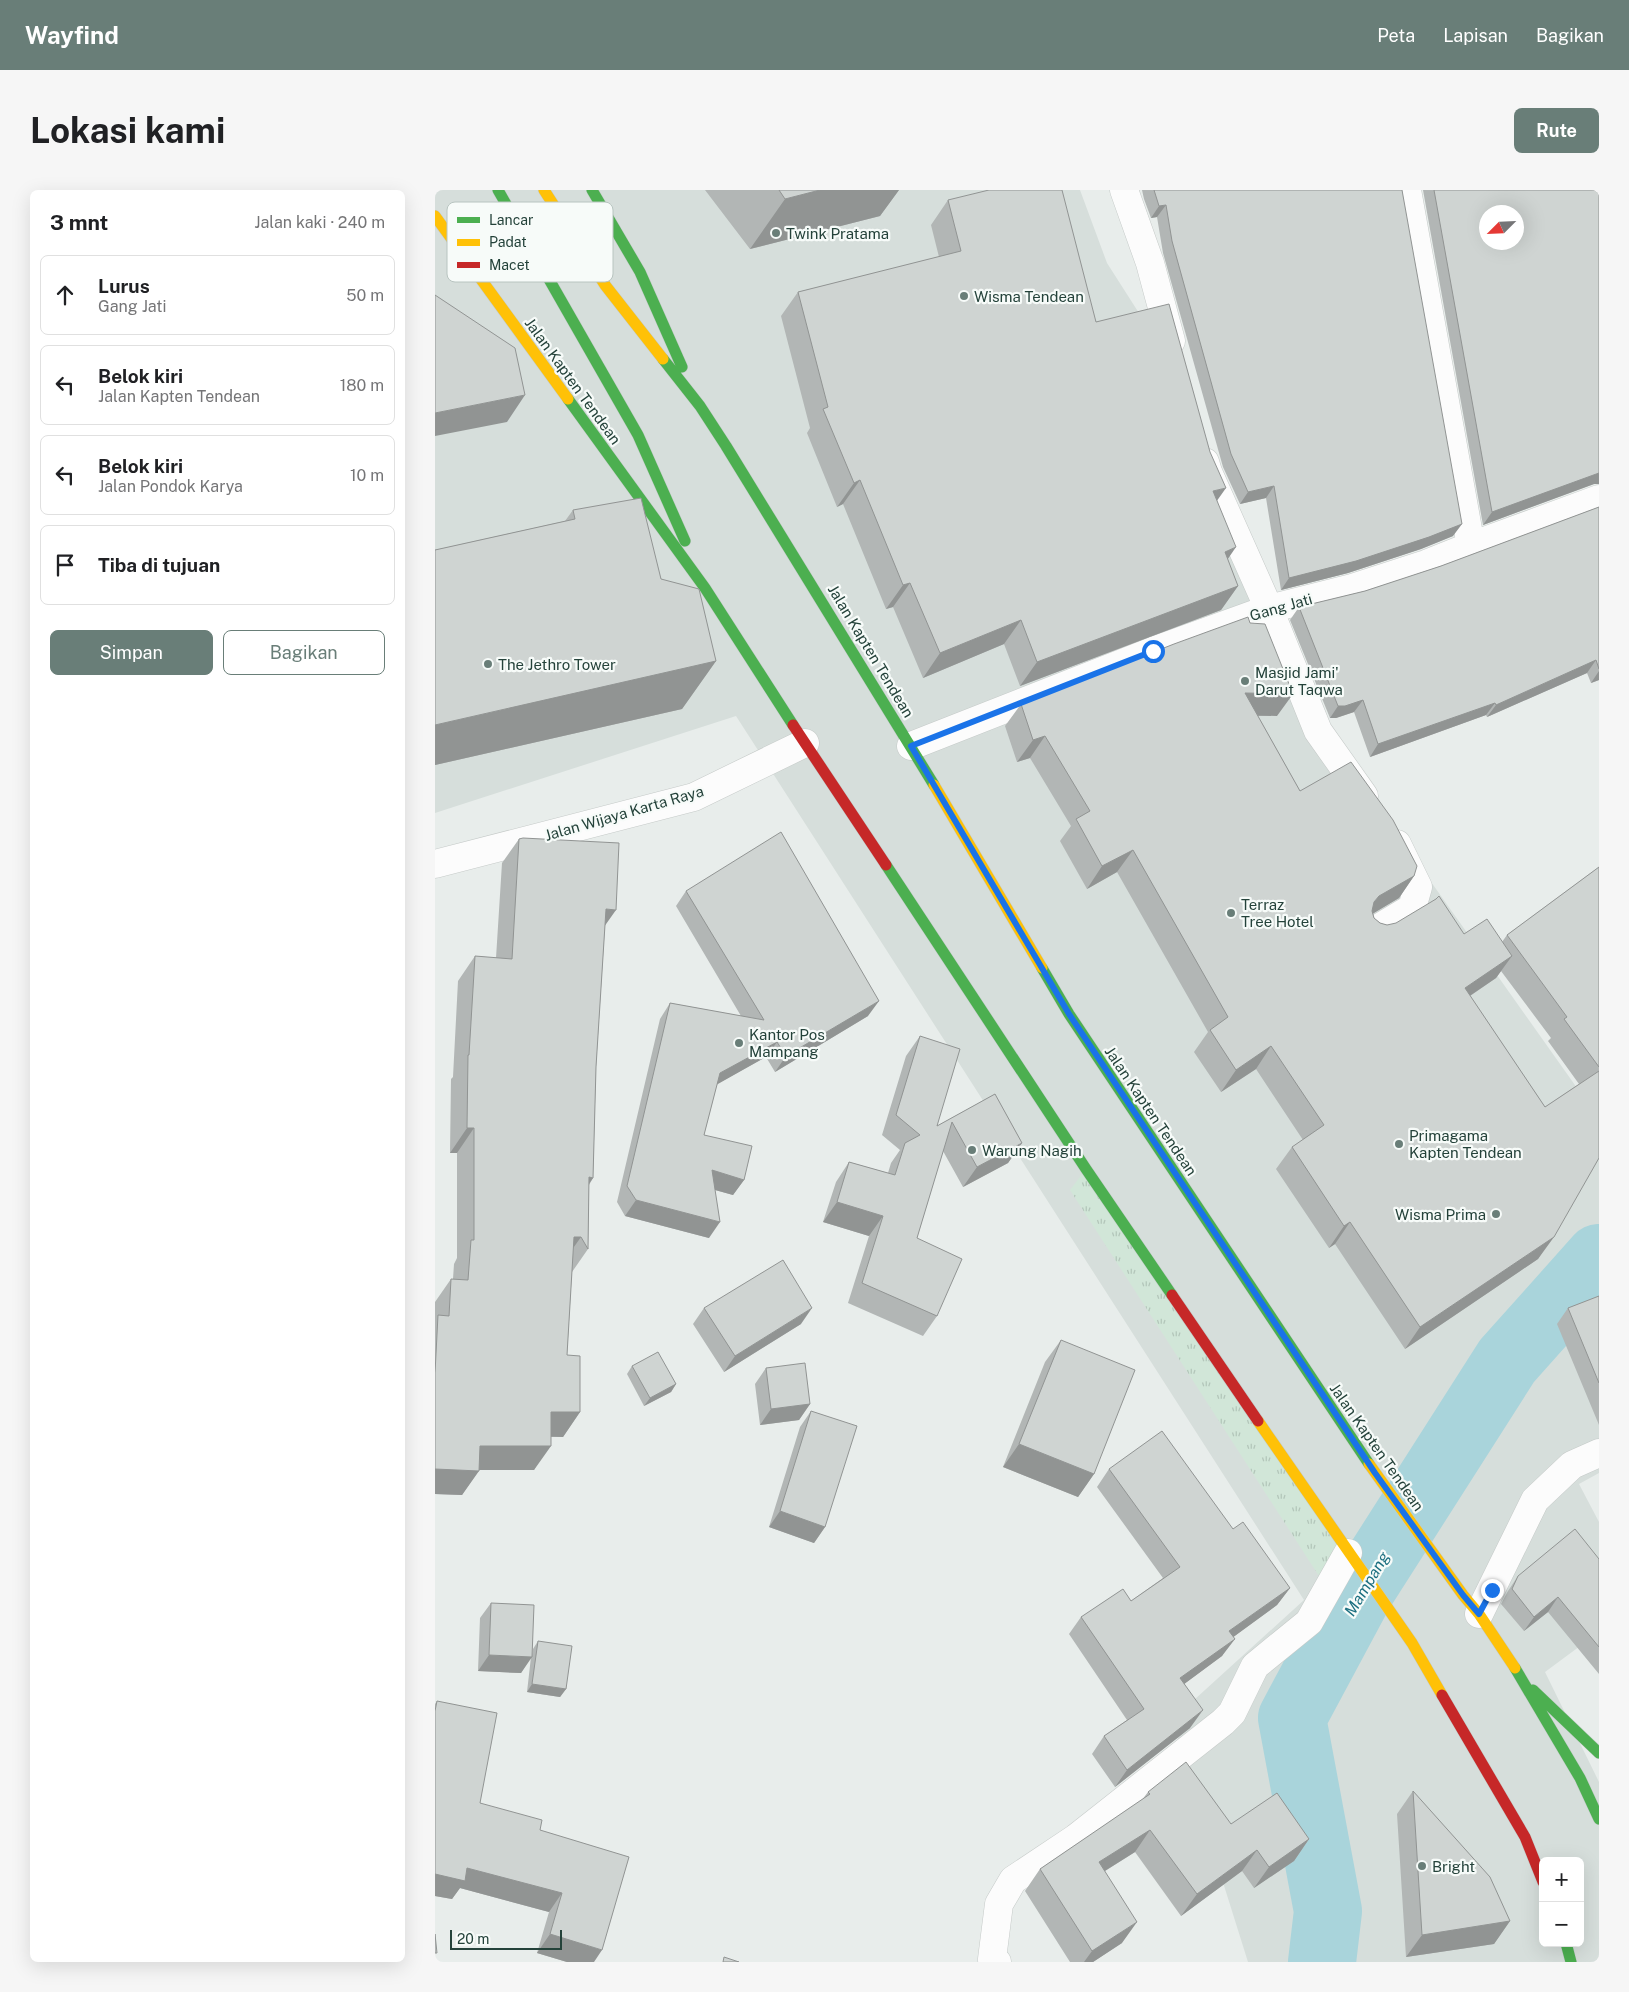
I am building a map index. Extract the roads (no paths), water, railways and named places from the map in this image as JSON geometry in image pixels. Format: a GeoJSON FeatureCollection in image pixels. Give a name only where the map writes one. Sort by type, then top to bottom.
{"type":"FeatureCollection","features":[{"type":"Feature","properties":{"kind":"main road","name":"Jalan Kapten Tendean"},"geometry":{"type":"LineString","coordinates":[[498,190],[505,202]]}},
{"type":"Feature","properties":{"kind":"main road","name":"Jalan Kapten Tendean"},"geometry":{"type":"LineString","coordinates":[[544,190],[552,202]]}},
{"type":"Feature","properties":{"kind":"main road","name":"Jalan Kapten Tendean"},"geometry":{"type":"LineString","coordinates":[[592,190],[599,202]]}},
{"type":"Feature","properties":{"kind":"main road","name":"Jalan Kapten Tendean"},"geometry":{"type":"LineString","coordinates":[[435,216],[447,233]]}},
{"type":"Feature","properties":{"kind":"main road","name":"Jalan Kapten Tendean"},"geometry":{"type":"LineString","coordinates":[[613,226],[640,272],[700,406]]}},
{"type":"Feature","properties":{"kind":"main road","name":"Jalan Kapten Tendean"},"geometry":{"type":"LineString","coordinates":[[483,282],[705,588],[1086,1169],[1348,1553],[1412,1643],[1525,1837],[1539,1872]]}},
{"type":"Feature","properties":{"kind":"main road","name":"Jalan Kapten Tendean"},"geometry":{"type":"LineString","coordinates":[[551,282],[638,435],[705,588]]}},
{"type":"Feature","properties":{"kind":"main road","name":"Jalan Kapten Tendean"},"geometry":{"type":"LineString","coordinates":[[603,282],[700,406],[816,590],[911,746],[1069,1014],[1375,1473],[1525,1682],[1580,1778],[1599,1819]]}},
{"type":"Feature","properties":{"kind":"main road"},"geometry":{"type":"LineString","coordinates":[[1525,1682],[1599,1753]]}},
{"type":"Feature","properties":{"kind":"main road"},"geometry":{"type":"LineString","coordinates":[[1567,1947],[1571,1962]]}},
{"type":"Feature","properties":{"kind":"street"},"geometry":{"type":"LineString","coordinates":[[1125,190],[1150,263],[1179,369]]}},
{"type":"Feature","properties":{"kind":"street"},"geometry":{"type":"LineString","coordinates":[[1407,190],[1471,546]]}},
{"type":"Feature","properties":{"kind":"street"},"geometry":{"type":"LineString","coordinates":[[1198,435],[1208,472],[1269,609],[1318,731],[1400,848],[1418,887],[1412,908],[1373,932]]}},
{"type":"Feature","properties":{"kind":"street","name":"Gang Jati"},"geometry":{"type":"LineString","coordinates":[[911,746],[1153,651],[1269,609],[1352,588],[1408,570],[1599,499]]}},
{"type":"Feature","properties":{"kind":"street","name":"Jalan Wijaya Karta Raya"},"geometry":{"type":"LineString","coordinates":[[435,864],[694,797],[805,743]]}},
{"type":"Feature","properties":{"kind":"street"},"geometry":{"type":"LineString","coordinates":[[1471,1605],[1535,1500],[1572,1465],[1599,1454]]}},
{"type":"Feature","properties":{"kind":"street"},"geometry":{"type":"LineString","coordinates":[[997,1962],[992,1959],[999,1904],[1013,1880],[1076,1838],[1223,1722],[1232,1713],[1255,1666],[1309,1622],[1348,1553]]}},
{"type":"Feature","properties":{"kind":"waterway","name":"Mampang"},"geometry":{"type":"LineString","coordinates":[[1322,1962],[1328,1911],[1292,1718],[1359,1593],[1507,1361],[1599,1258]]}},
{"type":"Feature","properties":{"kind":"place","name":"Twink Pratama"},"geometry":{"type":"Point","coordinates":[776,233]}},
{"type":"Feature","properties":{"kind":"place","name":"Wisma Tendean"},"geometry":{"type":"Point","coordinates":[964,296]}},
{"type":"Feature","properties":{"kind":"place","name":"The Jethro Tower"},"geometry":{"type":"Point","coordinates":[488,664]}},
{"type":"Feature","properties":{"kind":"place","name":"Masjid Jami' Darut Taqwa"},"geometry":{"type":"Point","coordinates":[1245,681]}},
{"type":"Feature","properties":{"kind":"place","name":"Terraz Tree Hotel"},"geometry":{"type":"Point","coordinates":[1231,913]}},
{"type":"Feature","properties":{"kind":"place","name":"Kantor Pos Mampang"},"geometry":{"type":"Point","coordinates":[739,1043]}},
{"type":"Feature","properties":{"kind":"place","name":"Primagama Kapten Tendean"},"geometry":{"type":"Point","coordinates":[1399,1144]}},
{"type":"Feature","properties":{"kind":"place","name":"Warung Nagih"},"geometry":{"type":"Point","coordinates":[972,1150]}},
{"type":"Feature","properties":{"kind":"place","name":"Wisma Prima"},"geometry":{"type":"Point","coordinates":[1496,1214]}},
{"type":"Feature","properties":{"kind":"place","name":"Bright"},"geometry":{"type":"Point","coordinates":[1422,1866]}}]}
